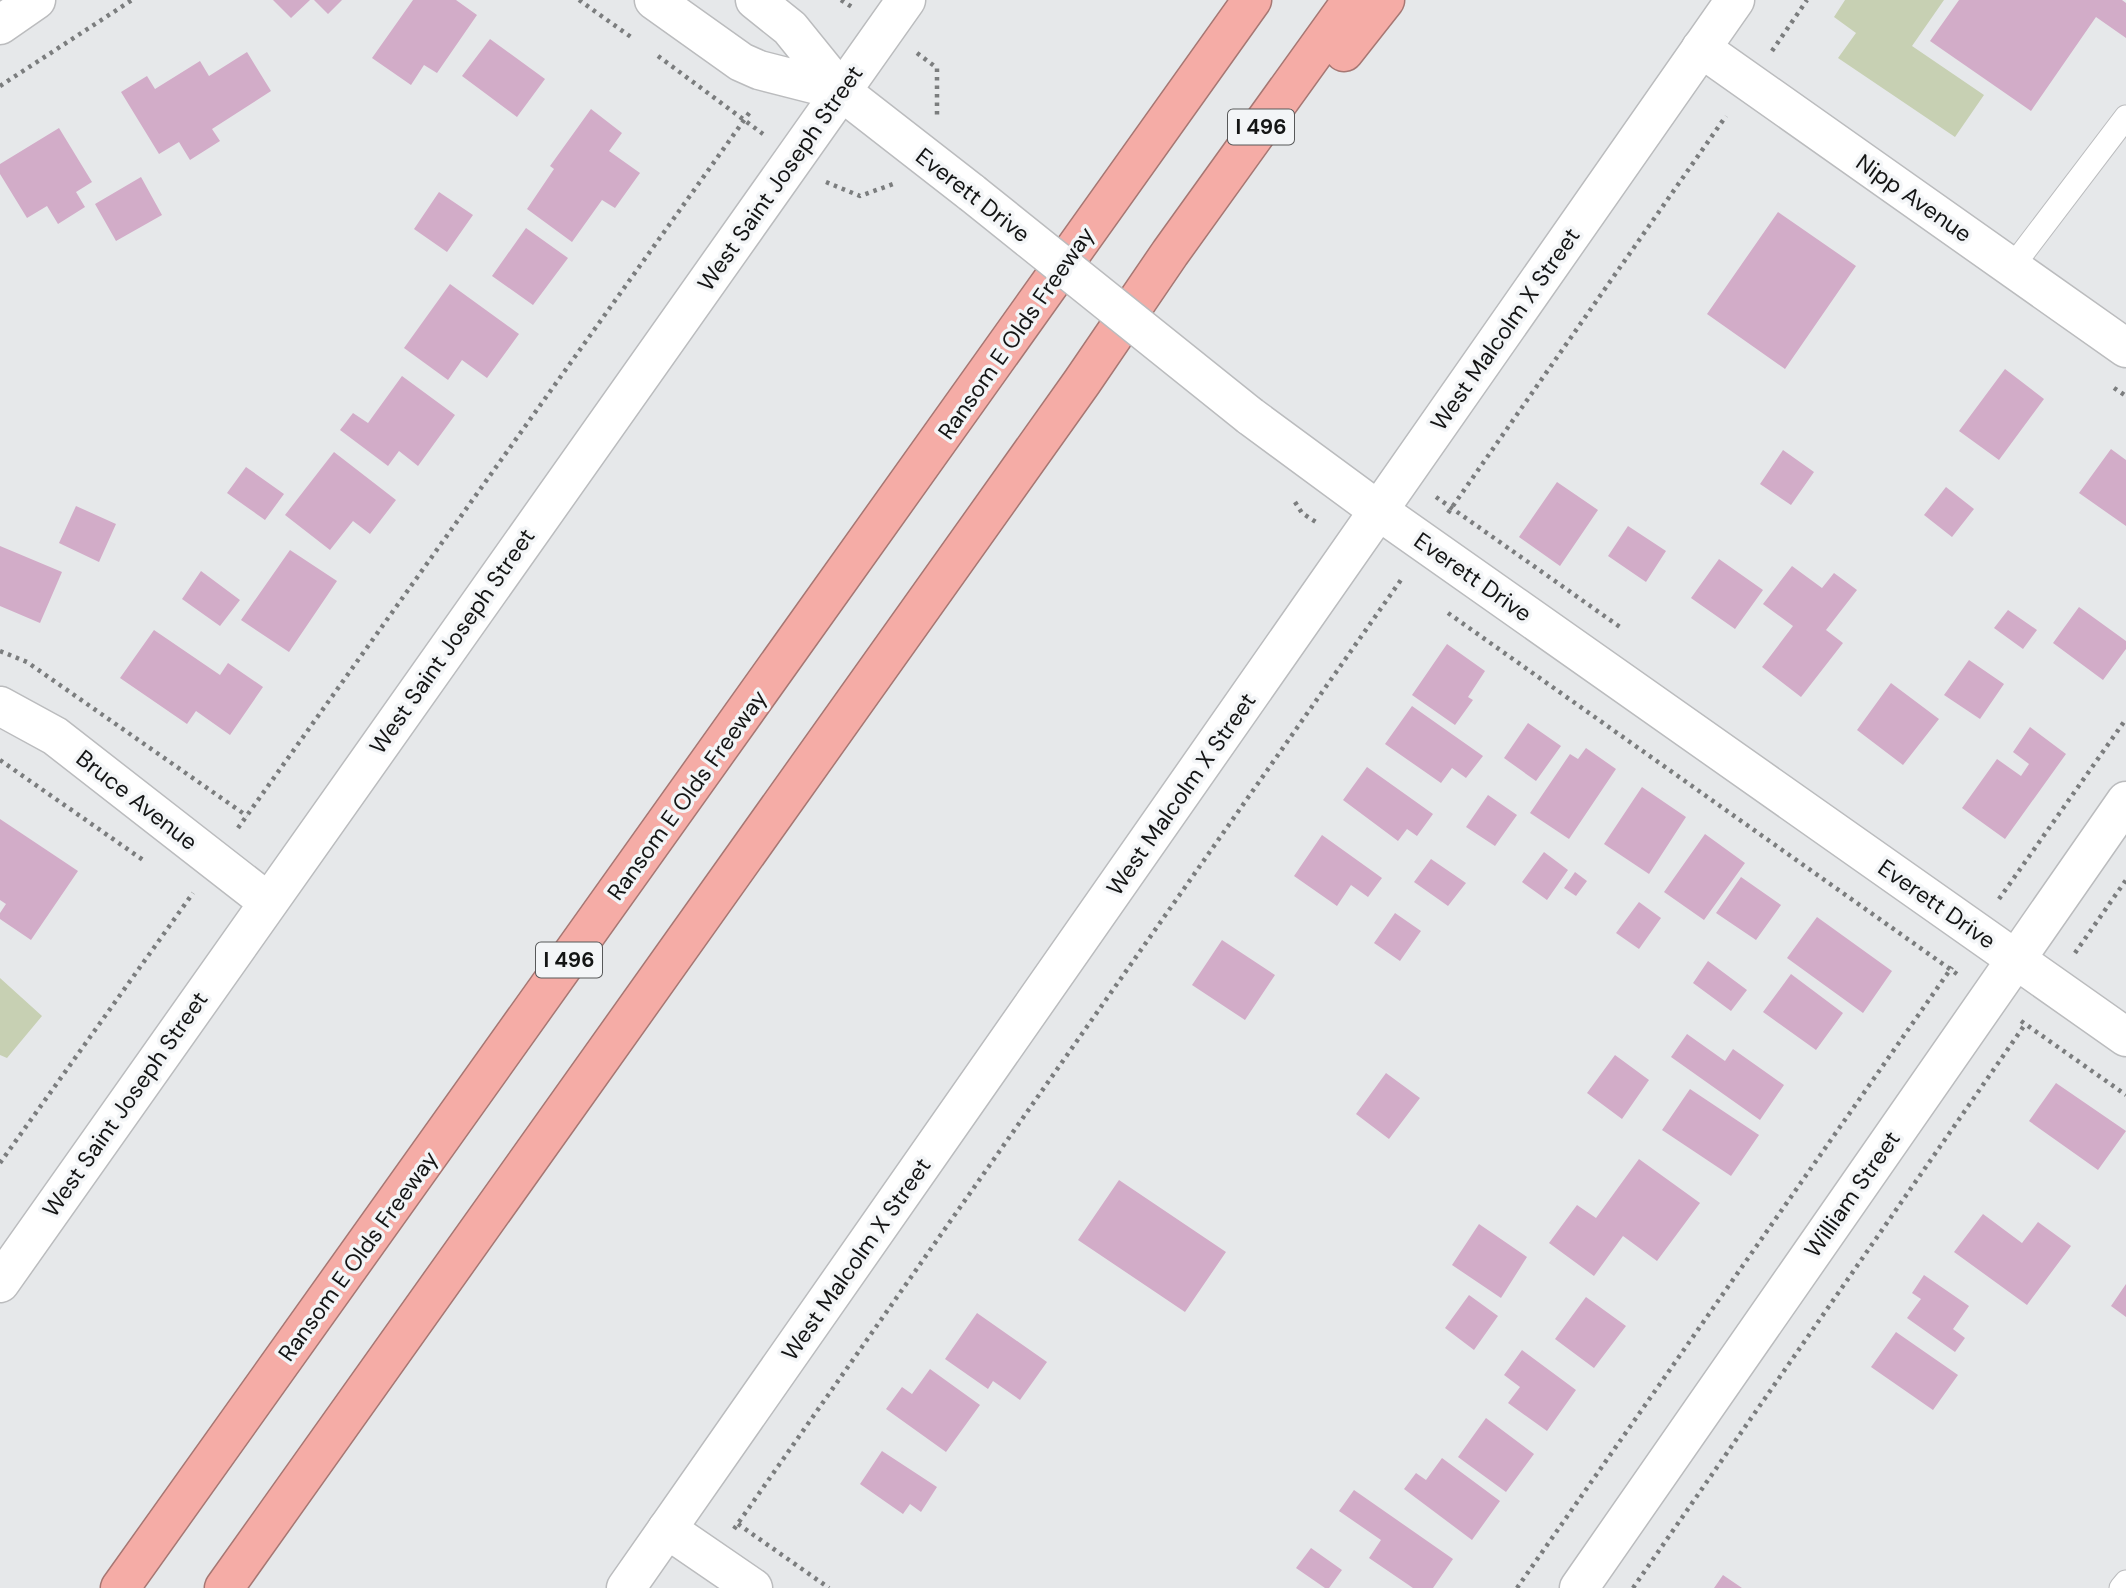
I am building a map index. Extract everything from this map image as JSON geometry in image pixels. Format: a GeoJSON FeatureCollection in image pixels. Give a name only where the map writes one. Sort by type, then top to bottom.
{"type":"FeatureCollection","features":[{"type":"Feature","properties":{"kind":"highway","name":"Ransom E Olds Freeway"},"geometry":{"type":"LineString","coordinates":[[120,1588],[1252,0]]}},
{"type":"Feature","properties":{"kind":"highway","name":"I 496"},"geometry":{"type":"LineString","coordinates":[[224,1588],[1352,0]]}},
{"type":"Feature","properties":{"kind":"highway"},"geometry":{"type":"LineString","coordinates":[[1188,229],[1321,81],[1385,0]]}},
{"type":"Feature","properties":{"kind":"street"},"geometry":{"type":"LineString","coordinates":[[0,25],[36,0]]}},
{"type":"Feature","properties":{"kind":"street","name":"Everett Drive"},"geometry":{"type":"LineString","coordinates":[[654,0],[741,62],[776,76],[841,91]]}},
{"type":"Feature","properties":{"kind":"street","name":"Everett Drive"},"geometry":{"type":"LineString","coordinates":[[755,0],[790,29],[841,91],[1250,416],[1379,511],[2126,1037]]}},
{"type":"Feature","properties":{"kind":"street","name":"West Malcolm X Street"},"geometry":{"type":"LineString","coordinates":[[626,1588],[1735,0]]}},
{"type":"Feature","properties":{"kind":"street","name":"West Saint Joseph Street"},"geometry":{"type":"LineString","coordinates":[[0,1283],[895,14]]}},
{"type":"Feature","properties":{"kind":"street","name":"Nipp Avenue"},"geometry":{"type":"LineString","coordinates":[[1702,48],[2126,348]]}},
{"type":"Feature","properties":{"kind":"street","name":"Bruce Avenue"},"geometry":{"type":"LineString","coordinates":[[0,706],[55,736],[268,902]]}},
{"type":"Feature","properties":{"kind":"street","name":"William Street"},"geometry":{"type":"LineString","coordinates":[[1578,1588],[2126,801]]}},
{"type":"Feature","properties":{"kind":"street"},"geometry":{"type":"LineString","coordinates":[[667,1529],[753,1588]]}},
{"type":"Feature","properties":{"kind":"lane"},"geometry":{"type":"LineString","coordinates":[[2012,267],[2126,117]]}},
{"type":"Feature","properties":{"kind":"lane"},"geometry":{"type":"LineString","coordinates":[[2121,1588],[2126,1581]]}},
{"type":"Feature","properties":{"kind":"path"},"geometry":{"type":"LineString","coordinates":[[0,86],[132,0]]}},
{"type":"Feature","properties":{"kind":"path"},"geometry":{"type":"LineString","coordinates":[[579,0],[635,40]]}},
{"type":"Feature","properties":{"kind":"path"},"geometry":{"type":"LineString","coordinates":[[841,0],[895,14],[937,68],[937,115],[946,123]]}},
{"type":"Feature","properties":{"kind":"path"},"geometry":{"type":"LineString","coordinates":[[712,1559],[1427,545],[1807,0]]}},
{"type":"Feature","properties":{"kind":"path"},"geometry":{"type":"LineString","coordinates":[[657,56],[745,119],[831,186],[860,196],[899,182]]}},
{"type":"Feature","properties":{"kind":"path"},"geometry":{"type":"LineString","coordinates":[[0,1163],[776,76]]}},
{"type":"Feature","properties":{"kind":"path"},"geometry":{"type":"LineString","coordinates":[[1290,494],[1302,513],[1401,580]]}},
{"type":"Feature","properties":{"kind":"path"},"geometry":{"type":"LineString","coordinates":[[1446,612],[2126,1095]]}},
{"type":"Feature","properties":{"kind":"path"},"geometry":{"type":"LineString","coordinates":[[0,652],[27,662],[247,816]]}},
{"type":"Feature","properties":{"kind":"path"},"geometry":{"type":"LineString","coordinates":[[1517,1588],[2126,719]]}},
{"type":"Feature","properties":{"kind":"path"},"geometry":{"type":"LineString","coordinates":[[0,760],[148,863]]}},
{"type":"Feature","properties":{"kind":"path"},"geometry":{"type":"LineString","coordinates":[[1633,1588],[2126,880]]}},
{"type":"Feature","properties":{"kind":"path"},"geometry":{"type":"LineString","coordinates":[[738,1523],[829,1588]]}},
{"type":"Feature","properties":{"kind":"green space"},"geometry":{"type":"Polygon","coordinates":[[[1845,0],[1944,0],[1912,46],[1984,95],[1955,137],[1838,58],[1856,33],[1834,17],[1845,0]]]}},
{"type":"Feature","properties":{"kind":"green space"},"geometry":{"type":"Polygon","coordinates":[[[0,978],[42,1016],[7,1058],[0,1055],[0,978]]]}},
{"type":"Feature","properties":{"kind":"building"},"geometry":{"type":"Polygon","coordinates":[[[273,0],[310,0],[291,18],[273,0]]]}},
{"type":"Feature","properties":{"kind":"building"},"geometry":{"type":"Polygon","coordinates":[[[314,0],[342,0],[328,14],[314,0]]]}},
{"type":"Feature","properties":{"kind":"building"},"geometry":{"type":"Polygon","coordinates":[[[413,0],[456,0],[477,15],[437,73],[424,65],[411,85],[372,58],[413,0]]]}},
{"type":"Feature","properties":{"kind":"building"},"geometry":{"type":"Polygon","coordinates":[[[1959,0],[2122,0],[2126,3],[2126,38],[2096,17],[2031,111],[1930,41],[1959,0]]]}},
{"type":"Feature","properties":{"kind":"building"},"geometry":{"type":"Polygon","coordinates":[[[490,39],[545,79],[517,117],[462,76],[490,39]]]}},
{"type":"Feature","properties":{"kind":"building"},"geometry":{"type":"Polygon","coordinates":[[[247,52],[271,91],[212,129],[220,141],[190,160],[179,142],[159,154],[121,92],[147,76],[155,89],[200,61],[209,76],[247,52]]]}},
{"type":"Feature","properties":{"kind":"building"},"geometry":{"type":"Polygon","coordinates":[[[591,109],[622,133],[609,151],[640,173],[615,208],[602,200],[572,242],[527,209],[554,169],[550,166],[591,109]]]}},
{"type":"Feature","properties":{"kind":"building"},"geometry":{"type":"Polygon","coordinates":[[[59,128],[92,182],[76,192],[85,207],[58,224],[47,206],[27,218],[0,174],[0,164],[59,128]]]}},
{"type":"Feature","properties":{"kind":"building"},"geometry":{"type":"Polygon","coordinates":[[[141,177],[162,215],[116,241],[95,204],[141,177]]]}},
{"type":"Feature","properties":{"kind":"building"},"geometry":{"type":"Polygon","coordinates":[[[439,192],[473,215],[447,252],[414,229],[439,192]]]}},
{"type":"Feature","properties":{"kind":"building"},"geometry":{"type":"Polygon","coordinates":[[[1778,212],[1856,266],[1785,369],[1707,314],[1778,212]]]}},
{"type":"Feature","properties":{"kind":"building"},"geometry":{"type":"Polygon","coordinates":[[[526,228],[568,258],[533,305],[492,276],[526,228]]]}},
{"type":"Feature","properties":{"kind":"building"},"geometry":{"type":"Polygon","coordinates":[[[450,284],[519,334],[487,378],[462,360],[448,380],[404,348],[450,284]]]}},
{"type":"Feature","properties":{"kind":"building"},"geometry":{"type":"Polygon","coordinates":[[[2005,369],[2044,399],[1999,460],[1959,431],[2005,369]]]}},
{"type":"Feature","properties":{"kind":"building"},"geometry":{"type":"Polygon","coordinates":[[[402,376],[455,415],[418,466],[399,451],[388,466],[340,430],[353,413],[368,423],[402,376]]]}},
{"type":"Feature","properties":{"kind":"building"},"geometry":{"type":"Polygon","coordinates":[[[2111,449],[2126,460],[2126,526],[2079,493],[2111,449]]]}},
{"type":"Feature","properties":{"kind":"building"},"geometry":{"type":"Polygon","coordinates":[[[1783,450],[1814,472],[1791,505],[1760,484],[1783,450]]]}},
{"type":"Feature","properties":{"kind":"building"},"geometry":{"type":"Polygon","coordinates":[[[334,452],[396,500],[370,534],[353,521],[330,550],[285,515],[334,452]]]}},
{"type":"Feature","properties":{"kind":"building"},"geometry":{"type":"Polygon","coordinates":[[[246,467],[284,494],[265,520],[227,493],[246,467]]]}},
{"type":"Feature","properties":{"kind":"building"},"geometry":{"type":"Polygon","coordinates":[[[1557,482],[1598,510],[1560,566],[1519,537],[1557,482]]]}},
{"type":"Feature","properties":{"kind":"building"},"geometry":{"type":"Polygon","coordinates":[[[1946,487],[1974,509],[1952,537],[1924,515],[1946,487]]]}},
{"type":"Feature","properties":{"kind":"building"},"geometry":{"type":"Polygon","coordinates":[[[76,506],[116,524],[99,562],[59,543],[76,506]]]}},
{"type":"Feature","properties":{"kind":"building"},"geometry":{"type":"Polygon","coordinates":[[[1628,526],[1666,551],[1646,582],[1608,556],[1628,526]]]}},
{"type":"Feature","properties":{"kind":"building"},"geometry":{"type":"Polygon","coordinates":[[[0,546],[62,572],[40,623],[0,606],[0,546]]]}},
{"type":"Feature","properties":{"kind":"building"},"geometry":{"type":"Polygon","coordinates":[[[290,550],[337,581],[289,652],[241,620],[290,550]]]}},
{"type":"Feature","properties":{"kind":"building"},"geometry":{"type":"Polygon","coordinates":[[[1719,559],[1763,590],[1735,629],[1691,598],[1719,559]]]}},
{"type":"Feature","properties":{"kind":"building"},"geometry":{"type":"Polygon","coordinates":[[[1792,566],[1822,588],[1834,573],[1857,590],[1826,630],[1843,643],[1801,697],[1762,667],[1793,626],[1763,604],[1792,566]]]}},
{"type":"Feature","properties":{"kind":"building"},"geometry":{"type":"Polygon","coordinates":[[[201,571],[240,600],[220,626],[182,599],[201,571]]]}},
{"type":"Feature","properties":{"kind":"building"},"geometry":{"type":"Polygon","coordinates":[[[2079,607],[2126,641],[2126,649],[2103,680],[2053,643],[2079,607]]]}},
{"type":"Feature","properties":{"kind":"building"},"geometry":{"type":"Polygon","coordinates":[[[2008,610],[2037,630],[2023,649],[1994,628],[2008,610]]]}},
{"type":"Feature","properties":{"kind":"building"},"geometry":{"type":"Polygon","coordinates":[[[154,630],[220,675],[228,663],[263,687],[230,735],[196,711],[187,724],[120,678],[154,630]]]}},
{"type":"Feature","properties":{"kind":"building"},"geometry":{"type":"Polygon","coordinates":[[[1447,644],[1485,671],[1468,697],[1473,700],[1455,725],[1412,695],[1447,644]]]}},
{"type":"Feature","properties":{"kind":"building"},"geometry":{"type":"Polygon","coordinates":[[[1969,660],[2004,684],[1980,719],[1944,695],[1969,660]]]}},
{"type":"Feature","properties":{"kind":"building"},"geometry":{"type":"Polygon","coordinates":[[[1891,683],[1939,719],[1903,765],[1857,730],[1891,683]]]}},
{"type":"Feature","properties":{"kind":"building"},"geometry":{"type":"Polygon","coordinates":[[[1412,706],[1483,756],[1466,778],[1452,768],[1441,783],[1385,744],[1412,706]]]}},
{"type":"Feature","properties":{"kind":"building"},"geometry":{"type":"Polygon","coordinates":[[[1528,723],[1561,746],[1536,781],[1504,758],[1528,723]]]}},
{"type":"Feature","properties":{"kind":"building"},"geometry":{"type":"Polygon","coordinates":[[[2030,727],[2066,754],[2005,839],[1962,808],[1997,759],[2021,776],[2029,764],[2013,752],[2030,727]]]}},
{"type":"Feature","properties":{"kind":"building"},"geometry":{"type":"Polygon","coordinates":[[[1586,748],[1616,769],[1569,839],[1530,813],[1570,754],[1578,759],[1586,748]]]}},
{"type":"Feature","properties":{"kind":"building"},"geometry":{"type":"Polygon","coordinates":[[[1367,767],[1433,814],[1417,836],[1407,829],[1398,841],[1343,800],[1367,767]]]}},
{"type":"Feature","properties":{"kind":"building"},"geometry":{"type":"Polygon","coordinates":[[[1642,787],[1686,817],[1649,874],[1604,844],[1642,787]]]}},
{"type":"Feature","properties":{"kind":"building"},"geometry":{"type":"Polygon","coordinates":[[[1488,795],[1517,815],[1495,846],[1466,827],[1488,795]]]}},
{"type":"Feature","properties":{"kind":"building"},"geometry":{"type":"Polygon","coordinates":[[[0,819],[78,871],[31,940],[0,919],[0,913],[6,904],[0,900],[0,819]]]}},
{"type":"Feature","properties":{"kind":"building"},"geometry":{"type":"Polygon","coordinates":[[[1705,834],[1745,863],[1704,920],[1664,892],[1705,834]]]}},
{"type":"Feature","properties":{"kind":"building"},"geometry":{"type":"Polygon","coordinates":[[[1322,835],[1382,878],[1368,897],[1351,885],[1337,906],[1294,876],[1322,835]]]}},
{"type":"Feature","properties":{"kind":"building"},"geometry":{"type":"Polygon","coordinates":[[[1544,852],[1568,870],[1547,900],[1522,882],[1544,852]]]}},
{"type":"Feature","properties":{"kind":"building"},"geometry":{"type":"Polygon","coordinates":[[[1431,859],[1466,883],[1448,906],[1414,882],[1431,859]]]}},
{"type":"Feature","properties":{"kind":"building"},"geometry":{"type":"Polygon","coordinates":[[[1575,872],[1587,881],[1576,896],[1564,888],[1575,872]]]}},
{"type":"Feature","properties":{"kind":"building"},"geometry":{"type":"Polygon","coordinates":[[[1741,877],[1781,905],[1756,940],[1716,913],[1741,877]]]}},
{"type":"Feature","properties":{"kind":"building"},"geometry":{"type":"Polygon","coordinates":[[[1639,902],[1661,918],[1639,949],[1616,933],[1639,902]]]}},
{"type":"Feature","properties":{"kind":"building"},"geometry":{"type":"Polygon","coordinates":[[[1395,913],[1421,931],[1400,961],[1374,943],[1395,913]]]}},
{"type":"Feature","properties":{"kind":"building"},"geometry":{"type":"Polygon","coordinates":[[[1817,917],[1892,971],[1863,1013],[1787,958],[1817,917]]]}},
{"type":"Feature","properties":{"kind":"building"},"geometry":{"type":"Polygon","coordinates":[[[1222,940],[1275,975],[1245,1020],[1192,985],[1222,940]]]}},
{"type":"Feature","properties":{"kind":"building"},"geometry":{"type":"Polygon","coordinates":[[[1708,961],[1747,990],[1731,1011],[1693,983],[1708,961]]]}},
{"type":"Feature","properties":{"kind":"building"},"geometry":{"type":"Polygon","coordinates":[[[1791,974],[1843,1013],[1816,1050],[1763,1012],[1791,974]]]}},
{"type":"Feature","properties":{"kind":"building"},"geometry":{"type":"Polygon","coordinates":[[[1687,1034],[1725,1061],[1733,1049],[1784,1085],[1760,1120],[1671,1057],[1687,1034]]]}},
{"type":"Feature","properties":{"kind":"building"},"geometry":{"type":"Polygon","coordinates":[[[1615,1055],[1649,1080],[1622,1119],[1587,1093],[1615,1055]]]}},
{"type":"Feature","properties":{"kind":"building"},"geometry":{"type":"Polygon","coordinates":[[[1386,1073],[1420,1098],[1389,1139],[1356,1114],[1386,1073]]]}},
{"type":"Feature","properties":{"kind":"building"},"geometry":{"type":"Polygon","coordinates":[[[2056,1083],[2126,1131],[2098,1170],[2029,1121],[2056,1083]]]}},
{"type":"Feature","properties":{"kind":"building"},"geometry":{"type":"Polygon","coordinates":[[[1690,1089],[1759,1135],[1731,1176],[1662,1130],[1690,1089]]]}},
{"type":"Feature","properties":{"kind":"building"},"geometry":{"type":"Polygon","coordinates":[[[1639,1159],[1700,1203],[1657,1261],[1623,1236],[1594,1276],[1549,1243],[1577,1205],[1596,1218],[1639,1159]]]}},
{"type":"Feature","properties":{"kind":"building"},"geometry":{"type":"Polygon","coordinates":[[[1119,1180],[1226,1252],[1185,1312],[1078,1240],[1119,1180]]]}},
{"type":"Feature","properties":{"kind":"building"},"geometry":{"type":"Polygon","coordinates":[[[1983,1214],[2022,1243],[2038,1222],[2071,1246],[2027,1305],[1954,1252],[1983,1214]]]}},
{"type":"Feature","properties":{"kind":"building"},"geometry":{"type":"Polygon","coordinates":[[[1479,1224],[1527,1257],[1501,1298],[1452,1265],[1479,1224]]]}},
{"type":"Feature","properties":{"kind":"building"},"geometry":{"type":"Polygon","coordinates":[[[1924,1275],[1969,1306],[1953,1329],[1965,1338],[1955,1352],[1907,1318],[1921,1299],[1912,1293],[1924,1275]]]}},
{"type":"Feature","properties":{"kind":"building"},"geometry":{"type":"Polygon","coordinates":[[[2126,1284],[2126,1317],[2111,1306],[2126,1284]]]}},
{"type":"Feature","properties":{"kind":"building"},"geometry":{"type":"Polygon","coordinates":[[[1469,1295],[1498,1316],[1474,1350],[1445,1328],[1469,1295]]]}},
{"type":"Feature","properties":{"kind":"building"},"geometry":{"type":"Polygon","coordinates":[[[1586,1297],[1626,1326],[1594,1368],[1555,1339],[1586,1297]]]}},
{"type":"Feature","properties":{"kind":"building"},"geometry":{"type":"Polygon","coordinates":[[[977,1313],[1047,1362],[1020,1400],[993,1381],[988,1389],[945,1359],[977,1313]]]}},
{"type":"Feature","properties":{"kind":"building"},"geometry":{"type":"Polygon","coordinates":[[[1896,1332],[1958,1375],[1933,1410],[1871,1367],[1896,1332]]]}},
{"type":"Feature","properties":{"kind":"building"},"geometry":{"type":"Polygon","coordinates":[[[1522,1350],[1576,1390],[1547,1431],[1508,1403],[1520,1387],[1504,1375],[1522,1350]]]}},
{"type":"Feature","properties":{"kind":"building"},"geometry":{"type":"Polygon","coordinates":[[[930,1369],[980,1405],[946,1452],[886,1409],[902,1387],[912,1394],[930,1369]]]}},
{"type":"Feature","properties":{"kind":"building"},"geometry":{"type":"Polygon","coordinates":[[[1486,1418],[1534,1454],[1506,1492],[1458,1457],[1486,1418]]]}},
{"type":"Feature","properties":{"kind":"building"},"geometry":{"type":"Polygon","coordinates":[[[882,1451],[937,1487],[921,1512],[910,1504],[903,1514],[860,1484],[882,1451]]]}},
{"type":"Feature","properties":{"kind":"building"},"geometry":{"type":"Polygon","coordinates":[[[1442,1458],[1500,1501],[1472,1540],[1404,1489],[1416,1473],[1426,1480],[1442,1458]]]}},
{"type":"Feature","properties":{"kind":"building"},"geometry":{"type":"Polygon","coordinates":[[[1354,1490],[1453,1559],[1433,1588],[1413,1588],[1369,1558],[1381,1540],[1339,1511],[1354,1490]]]}},
{"type":"Feature","properties":{"kind":"building"},"geometry":{"type":"Polygon","coordinates":[[[1311,1548],[1342,1570],[1329,1588],[1296,1568],[1311,1548]]]}},
{"type":"Feature","properties":{"kind":"building"},"geometry":{"type":"Polygon","coordinates":[[[1723,1575],[1742,1588],[1714,1588],[1723,1575]]]}}]}
